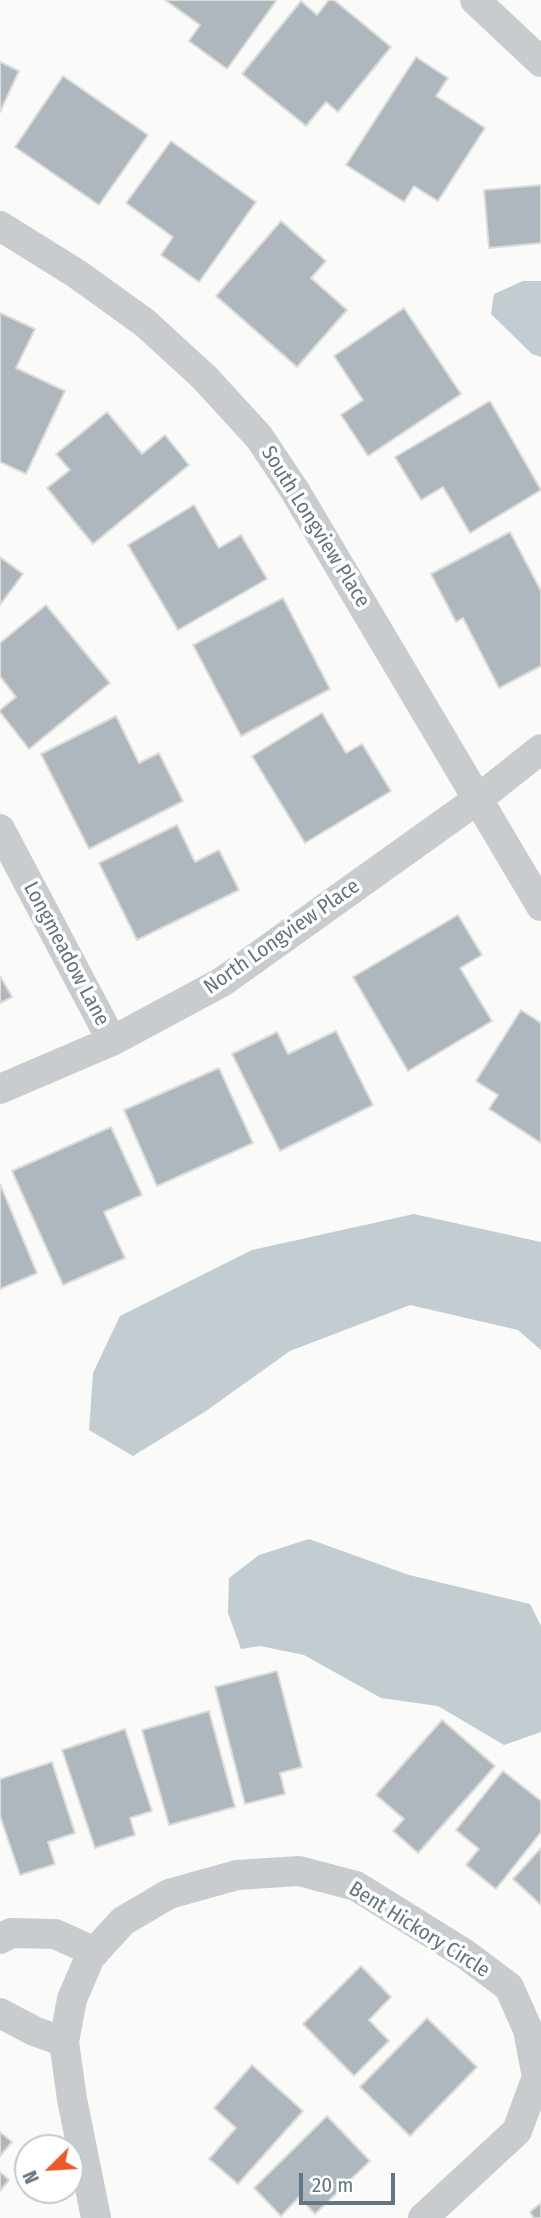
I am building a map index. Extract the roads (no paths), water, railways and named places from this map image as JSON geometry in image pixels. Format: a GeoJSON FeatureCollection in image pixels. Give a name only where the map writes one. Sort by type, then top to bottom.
{"type":"FeatureCollection","features":[{"type":"Feature","properties":{"kind":"street"},"geometry":{"type":"LineString","coordinates":[[475,0],[541,62]]}},
{"type":"Feature","properties":{"kind":"street","name":"South Longview Place"},"geometry":{"type":"LineString","coordinates":[[0,226],[77,274],[145,323],[205,378],[259,437],[302,503],[541,906]]}},
{"type":"Feature","properties":{"kind":"street","name":"North Longview Place"},"geometry":{"type":"LineString","coordinates":[[0,1089],[111,1041],[222,982],[478,799],[541,748]]}},
{"type":"Feature","properties":{"kind":"street","name":"Longmeadow Lane"},"geometry":{"type":"LineString","coordinates":[[0,829],[111,1041]]}},
{"type":"Feature","properties":{"kind":"street","name":"Bent Hickory Circle"},"geometry":{"type":"LineString","coordinates":[[96,2218],[72,2099],[64,2042],[72,1999],[90,1957],[123,1921],[169,1894],[237,1875],[299,1871],[356,1886],[464,1954],[509,1987],[528,2030],[537,2077],[517,2131],[423,2218]]}},
{"type":"Feature","properties":{"kind":"street"},"geometry":{"type":"LineString","coordinates":[[0,1939],[11,1933],[55,1934],[95,1952]]}},
{"type":"Feature","properties":{"kind":"street"},"geometry":{"type":"LineString","coordinates":[[0,2013],[34,2031],[64,2042]]}}]}
